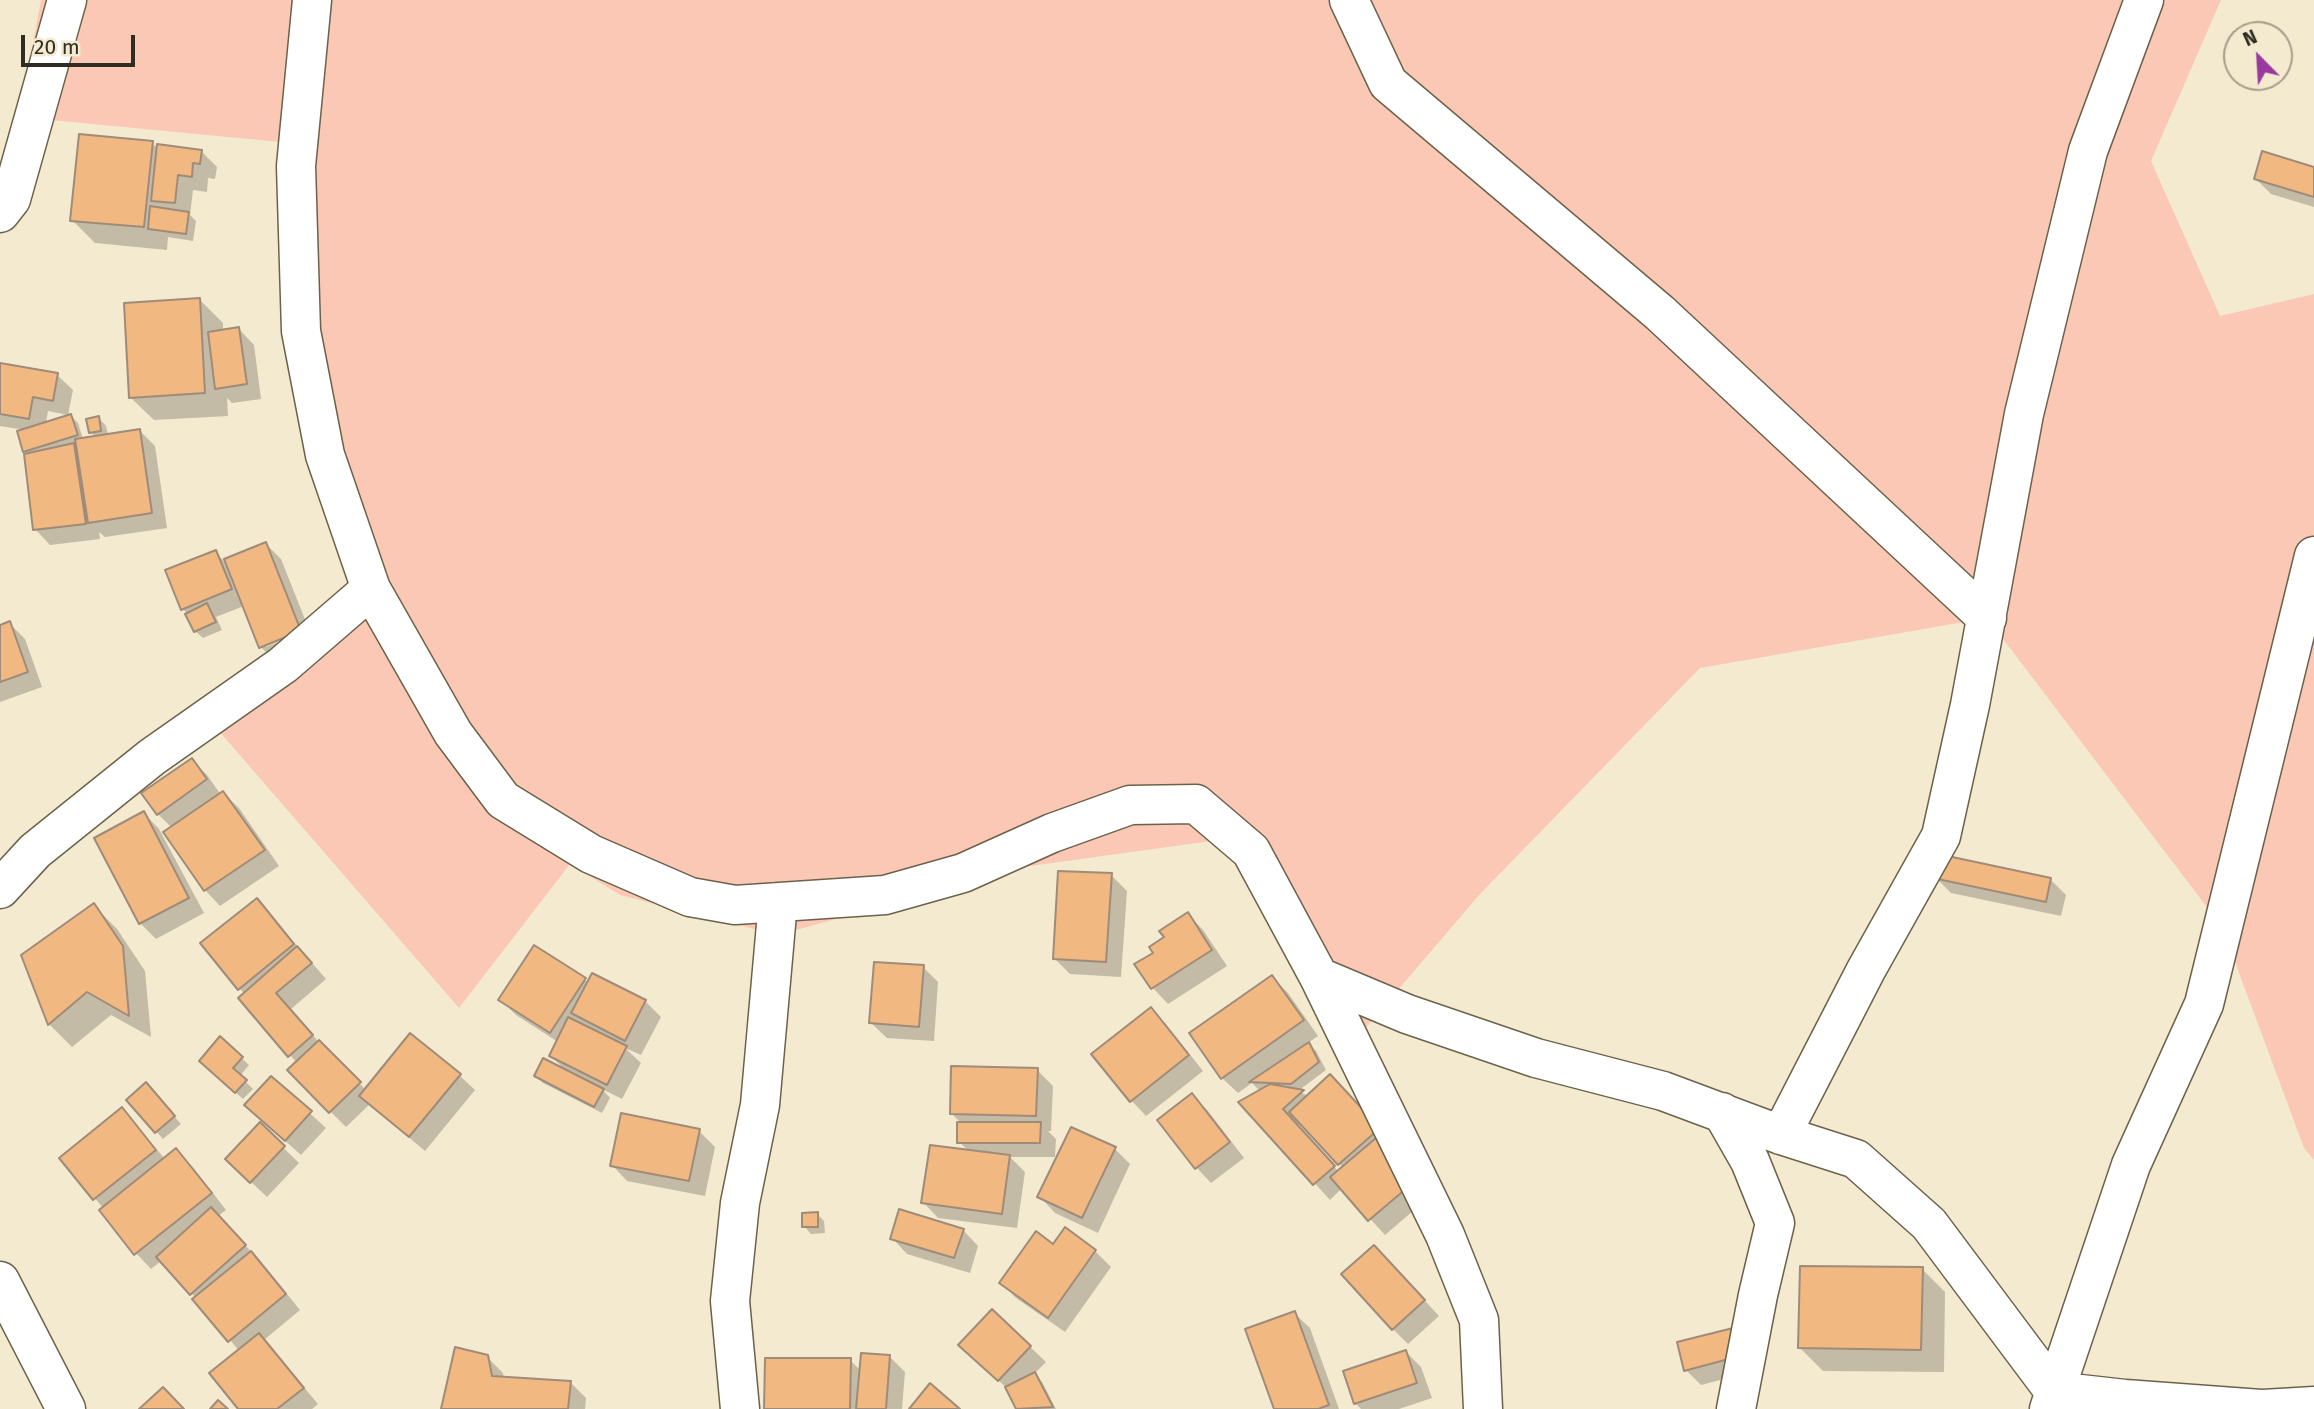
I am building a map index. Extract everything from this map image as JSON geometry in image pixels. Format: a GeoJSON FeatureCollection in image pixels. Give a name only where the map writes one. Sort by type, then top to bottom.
{"type":"FeatureCollection","features":[{"type":"Feature","properties":{"kind":"street"},"geometry":{"type":"LineString","coordinates":[[0,213],[11,199],[67,0]]}},
{"type":"Feature","properties":{"kind":"street"},"geometry":{"type":"LineString","coordinates":[[312,0],[296,166],[301,331],[326,455],[371,589],[453,733],[503,800],[591,854],[690,897],[735,905],[885,895],[963,873],[1052,833],[1130,805],[1196,804],[1251,851],[1319,977],[1445,1235],[1479,1320],[1483,1409]]}},
{"type":"Feature","properties":{"kind":"street"},"geometry":{"type":"LineString","coordinates":[[1349,0],[1388,83],[1660,313],[1987,618]]}},
{"type":"Feature","properties":{"kind":"street"},"geometry":{"type":"LineString","coordinates":[[1781,1135],[1941,836],[1970,705],[2024,414],[2088,151],[2144,0]]}},
{"type":"Feature","properties":{"kind":"street"},"geometry":{"type":"LineString","coordinates":[[2052,1400],[2131,1165],[2204,1004],[2314,555]]}},
{"type":"Feature","properties":{"kind":"street"},"geometry":{"type":"LineString","coordinates":[[0,889],[36,850],[152,757],[283,665],[371,589]]}},
{"type":"Feature","properties":{"kind":"street"},"geometry":{"type":"LineString","coordinates":[[740,1409],[730,1301],[740,1203],[760,1105],[778,902]]}},
{"type":"Feature","properties":{"kind":"street"},"geometry":{"type":"LineString","coordinates":[[1319,977],[1407,1014],[1536,1058],[1663,1091],[1781,1135],[1856,1159],[1929,1224],[2052,1400]]}},
{"type":"Feature","properties":{"kind":"street"},"geometry":{"type":"LineString","coordinates":[[1721,1112],[1750,1161],[1775,1223],[1736,1409]]}},
{"type":"Feature","properties":{"kind":"street"},"geometry":{"type":"LineString","coordinates":[[0,1281],[65,1409]]}},
{"type":"Feature","properties":{"kind":"street"},"geometry":{"type":"LineString","coordinates":[[2052,1400],[2125,1399],[2262,1409],[2314,1406]]}},
{"type":"Feature","properties":{"kind":"shaded area"},"geometry":{"type":"Polygon","coordinates":[[[41,0],[2221,0],[2151,161],[2220,316],[2314,294],[2314,1160],[2304,1148],[2222,927],[1987,618],[1700,668],[1480,894],[1350,1046],[1226,839],[1023,867],[778,935],[620,895],[570,864],[459,1008],[199,708],[370,601],[319,430],[301,144],[19,117],[41,0]]]}},
{"type":"Feature","properties":{"kind":"building"},"geometry":{"type":"Polygon","coordinates":[[[79,134],[153,141],[144,227],[70,221],[79,134]]]}},
{"type":"Feature","properties":{"kind":"building"},"geometry":{"type":"Polygon","coordinates":[[[157,144],[202,150],[200,164],[193,163],[192,177],[178,175],[175,203],[151,201],[157,144]]]}},
{"type":"Feature","properties":{"kind":"building"},"geometry":{"type":"Polygon","coordinates":[[[2262,151],[2314,167],[2314,197],[2254,179],[2262,151]]]}},
{"type":"Feature","properties":{"kind":"building"},"geometry":{"type":"Polygon","coordinates":[[[150,206],[189,212],[186,234],[148,229],[150,206]]]}},
{"type":"Feature","properties":{"kind":"building"},"geometry":{"type":"Polygon","coordinates":[[[200,298],[205,393],[129,398],[124,303],[200,298]]]}},
{"type":"Feature","properties":{"kind":"building"},"geometry":{"type":"Polygon","coordinates":[[[239,327],[247,384],[215,389],[208,332],[239,327]]]}},
{"type":"Feature","properties":{"kind":"building"},"geometry":{"type":"Polygon","coordinates":[[[0,363],[58,373],[53,401],[33,397],[29,419],[0,414],[0,363]]]}},
{"type":"Feature","properties":{"kind":"building"},"geometry":{"type":"Polygon","coordinates":[[[71,414],[78,435],[23,452],[17,431],[71,414]]]}},
{"type":"Feature","properties":{"kind":"building"},"geometry":{"type":"Polygon","coordinates":[[[99,416],[101,431],[89,433],[86,419],[99,416]]]}},
{"type":"Feature","properties":{"kind":"building"},"geometry":{"type":"Polygon","coordinates":[[[140,429],[152,513],[88,523],[75,439],[140,429]]]}},
{"type":"Feature","properties":{"kind":"building"},"geometry":{"type":"Polygon","coordinates":[[[74,443],[86,524],[33,530],[24,454],[74,443]]]}},
{"type":"Feature","properties":{"kind":"building"},"geometry":{"type":"Polygon","coordinates":[[[266,542],[301,631],[259,648],[224,559],[266,542]]]}},
{"type":"Feature","properties":{"kind":"building"},"geometry":{"type":"Polygon","coordinates":[[[216,550],[232,589],[181,610],[165,570],[216,550]]]}},
{"type":"Feature","properties":{"kind":"building"},"geometry":{"type":"Polygon","coordinates":[[[207,603],[216,622],[194,632],[185,614],[207,603]]]}},
{"type":"Feature","properties":{"kind":"building"},"geometry":{"type":"Polygon","coordinates":[[[10,621],[28,672],[0,682],[0,625],[10,621]]]}},
{"type":"Feature","properties":{"kind":"building"},"geometry":{"type":"Polygon","coordinates":[[[192,758],[207,779],[157,815],[141,793],[192,758]]]}},
{"type":"Feature","properties":{"kind":"building"},"geometry":{"type":"Polygon","coordinates":[[[223,791],[265,850],[204,891],[163,832],[223,791]]]}},
{"type":"Feature","properties":{"kind":"building"},"geometry":{"type":"Polygon","coordinates":[[[144,811],[189,898],[139,924],[94,838],[144,811]]]}},
{"type":"Feature","properties":{"kind":"building"},"geometry":{"type":"Polygon","coordinates":[[[1938,854],[2051,878],[2046,902],[1933,878],[1938,854]]]}},
{"type":"Feature","properties":{"kind":"building"},"geometry":{"type":"Polygon","coordinates":[[[1058,871],[1112,873],[1106,962],[1053,959],[1058,871]]]}},
{"type":"Feature","properties":{"kind":"building"},"geometry":{"type":"Polygon","coordinates":[[[257,898],[294,944],[238,990],[200,943],[257,898]]]}},
{"type":"Feature","properties":{"kind":"building"},"geometry":{"type":"Polygon","coordinates":[[[94,903],[123,946],[129,1016],[87,992],[48,1025],[21,955],[94,903]]]}},
{"type":"Feature","properties":{"kind":"building"},"geometry":{"type":"Polygon","coordinates":[[[1188,912],[1212,950],[1151,989],[1134,964],[1153,953],[1149,947],[1164,937],[1159,931],[1188,912]]]}},
{"type":"Feature","properties":{"kind":"building"},"geometry":{"type":"Polygon","coordinates":[[[534,945],[586,978],[550,1033],[498,1000],[534,945]]]}},
{"type":"Feature","properties":{"kind":"building"},"geometry":{"type":"Polygon","coordinates":[[[297,946],[312,963],[276,993],[313,1035],[288,1057],[238,998],[297,946]]]}},
{"type":"Feature","properties":{"kind":"building"},"geometry":{"type":"Polygon","coordinates":[[[874,962],[924,965],[919,1027],[869,1023],[874,962]]]}},
{"type":"Feature","properties":{"kind":"building"},"geometry":{"type":"Polygon","coordinates":[[[592,973],[646,1000],[625,1041],[571,1013],[592,973]]]}},
{"type":"Feature","properties":{"kind":"building"},"geometry":{"type":"Polygon","coordinates":[[[1272,975],[1304,1020],[1221,1079],[1189,1033],[1272,975]]]}},
{"type":"Feature","properties":{"kind":"building"},"geometry":{"type":"Polygon","coordinates":[[[1151,1007],[1189,1055],[1130,1102],[1091,1054],[1151,1007]]]}},
{"type":"Feature","properties":{"kind":"building"},"geometry":{"type":"Polygon","coordinates":[[[568,1017],[627,1046],[607,1085],[549,1056],[568,1017]]]}},
{"type":"Feature","properties":{"kind":"building"},"geometry":{"type":"Polygon","coordinates":[[[410,1033],[461,1074],[409,1137],[359,1096],[410,1033]]]}},
{"type":"Feature","properties":{"kind":"building"},"geometry":{"type":"Polygon","coordinates":[[[220,1036],[243,1057],[233,1068],[247,1080],[235,1093],[199,1061],[220,1036]]]}},
{"type":"Feature","properties":{"kind":"building"},"geometry":{"type":"Polygon","coordinates":[[[319,1040],[361,1082],[329,1113],[287,1070],[319,1040]]]}},
{"type":"Feature","properties":{"kind":"building"},"geometry":{"type":"Polygon","coordinates":[[[1309,1042],[1319,1062],[1291,1084],[1249,1082],[1309,1042]]]}},
{"type":"Feature","properties":{"kind":"building"},"geometry":{"type":"Polygon","coordinates":[[[543,1058],[604,1089],[594,1107],[534,1076],[543,1058]]]}},
{"type":"Feature","properties":{"kind":"building"},"geometry":{"type":"Polygon","coordinates":[[[951,1066],[1038,1068],[1036,1116],[950,1114],[951,1066]]]}},
{"type":"Feature","properties":{"kind":"building"},"geometry":{"type":"Polygon","coordinates":[[[1330,1074],[1380,1128],[1338,1165],[1289,1112],[1330,1074]]]}},
{"type":"Feature","properties":{"kind":"building"},"geometry":{"type":"Polygon","coordinates":[[[271,1076],[312,1111],[285,1141],[244,1105],[271,1076]]]}},
{"type":"Feature","properties":{"kind":"building"},"geometry":{"type":"Polygon","coordinates":[[[146,1082],[175,1116],[155,1133],[126,1100],[146,1082]]]}},
{"type":"Feature","properties":{"kind":"building"},"geometry":{"type":"Polygon","coordinates":[[[1270,1084],[1304,1090],[1283,1109],[1335,1166],[1313,1185],[1238,1102],[1270,1084]]]}},
{"type":"Feature","properties":{"kind":"building"},"geometry":{"type":"Polygon","coordinates":[[[1192,1093],[1230,1142],[1195,1169],[1157,1120],[1192,1093]]]}},
{"type":"Feature","properties":{"kind":"building"},"geometry":{"type":"Polygon","coordinates":[[[122,1107],[156,1150],[93,1200],[59,1158],[122,1107]]]}},
{"type":"Feature","properties":{"kind":"building"},"geometry":{"type":"Polygon","coordinates":[[[621,1113],[700,1129],[689,1181],[610,1166],[621,1113]]]}},
{"type":"Feature","properties":{"kind":"building"},"geometry":{"type":"Polygon","coordinates":[[[260,1122],[285,1146],[250,1183],[225,1159],[260,1122]]]}},
{"type":"Feature","properties":{"kind":"building"},"geometry":{"type":"Polygon","coordinates":[[[957,1122],[1041,1122],[1040,1143],[957,1143],[957,1122]]]}},
{"type":"Feature","properties":{"kind":"building"},"geometry":{"type":"Polygon","coordinates":[[[1071,1127],[1116,1147],[1082,1218],[1037,1197],[1071,1127]]]}},
{"type":"Feature","properties":{"kind":"building"},"geometry":{"type":"Polygon","coordinates":[[[1383,1132],[1421,1176],[1368,1221],[1330,1177],[1383,1132]]]}},
{"type":"Feature","properties":{"kind":"building"},"geometry":{"type":"Polygon","coordinates":[[[930,1145],[1010,1155],[1002,1214],[921,1203],[930,1145]]]}},
{"type":"Feature","properties":{"kind":"building"},"geometry":{"type":"Polygon","coordinates":[[[176,1148],[212,1193],[134,1255],[99,1210],[176,1148]]]}},
{"type":"Feature","properties":{"kind":"building"},"geometry":{"type":"Polygon","coordinates":[[[211,1207],[246,1245],[190,1295],[156,1257],[211,1207]]]}},
{"type":"Feature","properties":{"kind":"building"},"geometry":{"type":"Polygon","coordinates":[[[899,1209],[964,1229],[954,1258],[890,1239],[899,1209]]]}},
{"type":"Feature","properties":{"kind":"building"},"geometry":{"type":"Polygon","coordinates":[[[818,1212],[818,1227],[802,1227],[802,1213],[818,1212]]]}},
{"type":"Feature","properties":{"kind":"building"},"geometry":{"type":"Polygon","coordinates":[[[1065,1227],[1096,1250],[1048,1318],[999,1283],[1036,1231],[1053,1244],[1065,1227]]]}},
{"type":"Feature","properties":{"kind":"building"},"geometry":{"type":"Polygon","coordinates":[[[1374,1245],[1425,1300],[1392,1330],[1341,1274],[1374,1245]]]}},
{"type":"Feature","properties":{"kind":"building"},"geometry":{"type":"Polygon","coordinates":[[[251,1251],[286,1294],[228,1342],[192,1299],[251,1251]]]}},
{"type":"Feature","properties":{"kind":"building"},"geometry":{"type":"Polygon","coordinates":[[[1800,1266],[1923,1267],[1921,1350],[1798,1348],[1800,1266]]]}},
{"type":"Feature","properties":{"kind":"building"},"geometry":{"type":"Polygon","coordinates":[[[992,1309],[1031,1346],[998,1381],[958,1345],[992,1309]]]}},
{"type":"Feature","properties":{"kind":"building"},"geometry":{"type":"Polygon","coordinates":[[[1295,1311],[1329,1405],[1318,1409],[1274,1409],[1245,1329],[1295,1311]]]}},
{"type":"Feature","properties":{"kind":"building"},"geometry":{"type":"Polygon","coordinates":[[[1733,1328],[1740,1356],[1684,1371],[1677,1342],[1733,1328]]]}},
{"type":"Feature","properties":{"kind":"building"},"geometry":{"type":"Polygon","coordinates":[[[259,1333],[304,1388],[277,1409],[238,1409],[209,1373],[259,1333]]]}},
{"type":"Feature","properties":{"kind":"building"},"geometry":{"type":"Polygon","coordinates":[[[455,1347],[488,1355],[492,1376],[571,1381],[568,1409],[441,1409],[455,1347]]]}},
{"type":"Feature","properties":{"kind":"building"},"geometry":{"type":"Polygon","coordinates":[[[1406,1350],[1417,1383],[1354,1404],[1343,1371],[1406,1350]]]}},
{"type":"Feature","properties":{"kind":"building"},"geometry":{"type":"Polygon","coordinates":[[[861,1353],[890,1355],[886,1409],[856,1409],[861,1353]]]}},
{"type":"Feature","properties":{"kind":"building"},"geometry":{"type":"Polygon","coordinates":[[[765,1358],[851,1358],[850,1409],[764,1409],[765,1358]]]}},
{"type":"Feature","properties":{"kind":"building"},"geometry":{"type":"Polygon","coordinates":[[[1035,1372],[1053,1407],[1016,1409],[1005,1387],[1035,1372]]]}},
{"type":"Feature","properties":{"kind":"building"},"geometry":{"type":"Polygon","coordinates":[[[930,1383],[960,1409],[909,1409],[930,1383]]]}},
{"type":"Feature","properties":{"kind":"building"},"geometry":{"type":"Polygon","coordinates":[[[163,1387],[184,1409],[139,1409],[163,1387]]]}},
{"type":"Feature","properties":{"kind":"building"},"geometry":{"type":"Polygon","coordinates":[[[218,1400],[228,1409],[210,1409],[218,1400]]]}}]}
